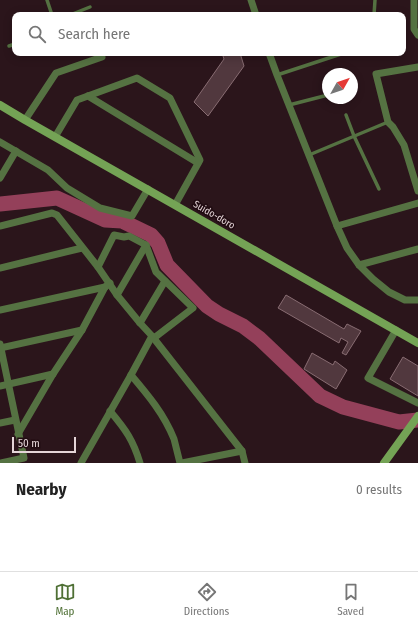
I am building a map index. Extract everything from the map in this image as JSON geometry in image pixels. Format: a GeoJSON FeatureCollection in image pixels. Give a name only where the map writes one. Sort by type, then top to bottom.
{"type":"FeatureCollection","features":[{"type":"Feature","properties":{"kind":"street"},"geometry":{"type":"LineString","coordinates":[[250,0],[255,12]]}},
{"type":"Feature","properties":{"kind":"street"},"geometry":{"type":"LineString","coordinates":[[414,0],[414,29],[418,35]]}},
{"type":"Feature","properties":{"kind":"street"},"geometry":{"type":"LineString","coordinates":[[270,56],[347,248],[359,265],[388,292],[405,300],[418,300]]}},
{"type":"Feature","properties":{"kind":"street"},"geometry":{"type":"LineString","coordinates":[[25,120],[56,73],[102,57]]}},
{"type":"Feature","properties":{"kind":"street"},"geometry":{"type":"LineString","coordinates":[[418,66],[376,74],[388,122],[393,127],[404,145],[418,191]]}},
{"type":"Feature","properties":{"kind":"street"},"geometry":{"type":"LineString","coordinates":[[55,136],[78,100],[137,78],[170,98],[200,160],[175,205]]}},
{"type":"Feature","properties":{"kind":"street"},"geometry":{"type":"LineString","coordinates":[[88,96],[198,163]]}},
{"type":"Feature","properties":{"kind":"street","name":"Suido-doro"},"geometry":{"type":"LineString","coordinates":[[0,105],[418,343]]}},
{"type":"Feature","properties":{"kind":"street"},"geometry":{"type":"LineString","coordinates":[[0,142],[48,170],[67,188],[100,208],[132,216],[148,189]]}},
{"type":"Feature","properties":{"kind":"street"},"geometry":{"type":"LineString","coordinates":[[0,178],[16,151]]}},
{"type":"Feature","properties":{"kind":"street"},"geometry":{"type":"LineString","coordinates":[[337,226],[418,203]]}},
{"type":"Feature","properties":{"kind":"street"},"geometry":{"type":"LineString","coordinates":[[0,226],[52,214],[57,215],[98,267],[108,285],[118,295],[140,324],[153,337],[242,451],[245,463]]}},
{"type":"Feature","properties":{"kind":"street"},"geometry":{"type":"LineString","coordinates":[[81,463],[153,337],[193,308],[156,272],[146,245],[129,236],[124,237],[114,235],[98,267]]}},
{"type":"Feature","properties":{"kind":"street"},"geometry":{"type":"LineString","coordinates":[[118,295],[146,245]]}},
{"type":"Feature","properties":{"kind":"street"},"geometry":{"type":"LineString","coordinates":[[0,268],[82,248]]}},
{"type":"Feature","properties":{"kind":"street"},"geometry":{"type":"LineString","coordinates":[[359,265],[418,249]]}},
{"type":"Feature","properties":{"kind":"street"},"geometry":{"type":"LineString","coordinates":[[140,324],[165,280]]}},
{"type":"Feature","properties":{"kind":"street"},"geometry":{"type":"LineString","coordinates":[[0,310],[108,285]]}},
{"type":"Feature","properties":{"kind":"street"},"geometry":{"type":"LineString","coordinates":[[18,434],[108,285]]}},
{"type":"Feature","properties":{"kind":"street"},"geometry":{"type":"LineString","coordinates":[[1,463],[24,458],[0,347],[82,330]]}},
{"type":"Feature","properties":{"kind":"street"},"geometry":{"type":"LineString","coordinates":[[396,330],[368,378],[418,404]]}},
{"type":"Feature","properties":{"kind":"street"},"geometry":{"type":"LineString","coordinates":[[0,386],[53,374]]}},
{"type":"Feature","properties":{"kind":"street"},"geometry":{"type":"LineString","coordinates":[[131,375],[158,409],[167,424],[181,463],[242,451]]}},
{"type":"Feature","properties":{"kind":"street"},"geometry":{"type":"LineString","coordinates":[[110,411],[132,440],[140,463]]}},
{"type":"Feature","properties":{"kind":"street"},"geometry":{"type":"LineString","coordinates":[[384,463],[418,416]]}},
{"type":"Feature","properties":{"kind":"street"},"geometry":{"type":"LineString","coordinates":[[0,423],[15,420]]}},
{"type":"Feature","properties":{"kind":"street"},"geometry":{"type":"LineString","coordinates":[[218,455],[220,463]]}},
{"type":"Feature","properties":{"kind":"lane"},"geometry":{"type":"LineString","coordinates":[[47,0],[51,12]]}},
{"type":"Feature","properties":{"kind":"lane"},"geometry":{"type":"LineString","coordinates":[[374,12],[375,0]]}},
{"type":"Feature","properties":{"kind":"lane"},"geometry":{"type":"LineString","coordinates":[[78,12],[90,7]]}},
{"type":"Feature","properties":{"kind":"lane"},"geometry":{"type":"LineString","coordinates":[[277,75],[335,56]]}},
{"type":"Feature","properties":{"kind":"lane"},"geometry":{"type":"LineString","coordinates":[[289,105],[322,97]]}},
{"type":"Feature","properties":{"kind":"lane"},"geometry":{"type":"LineString","coordinates":[[346,115],[354,136],[379,189]]}},
{"type":"Feature","properties":{"kind":"lane"},"geometry":{"type":"LineString","coordinates":[[309,155],[388,122]]}},
{"type":"Feature","properties":{"kind":"building"},"geometry":{"type":"Polygon","coordinates":[[[223,56],[241,56],[244,66],[208,116],[194,102],[224,59],[223,56]]]}},
{"type":"Feature","properties":{"kind":"building"},"geometry":{"type":"Polygon","coordinates":[[[286,295],[344,329],[347,324],[361,331],[346,355],[342,353],[348,342],[341,338],[339,343],[278,308],[286,295]]]}},
{"type":"Feature","properties":{"kind":"building"},"geometry":{"type":"Polygon","coordinates":[[[312,353],[333,365],[335,361],[347,370],[336,389],[304,369],[312,353]]]}},
{"type":"Feature","properties":{"kind":"building"},"geometry":{"type":"Polygon","coordinates":[[[403,357],[418,366],[418,396],[390,379],[403,357]]]}},
{"type":"Feature","properties":{"kind":"waterway"},"geometry":{"type":"LineString","coordinates":[[0,204],[57,198],[105,220],[122,221],[151,235],[158,243],[167,265],[207,306],[243,326],[259,338],[320,396],[343,407],[399,422],[418,420]]}}]}
